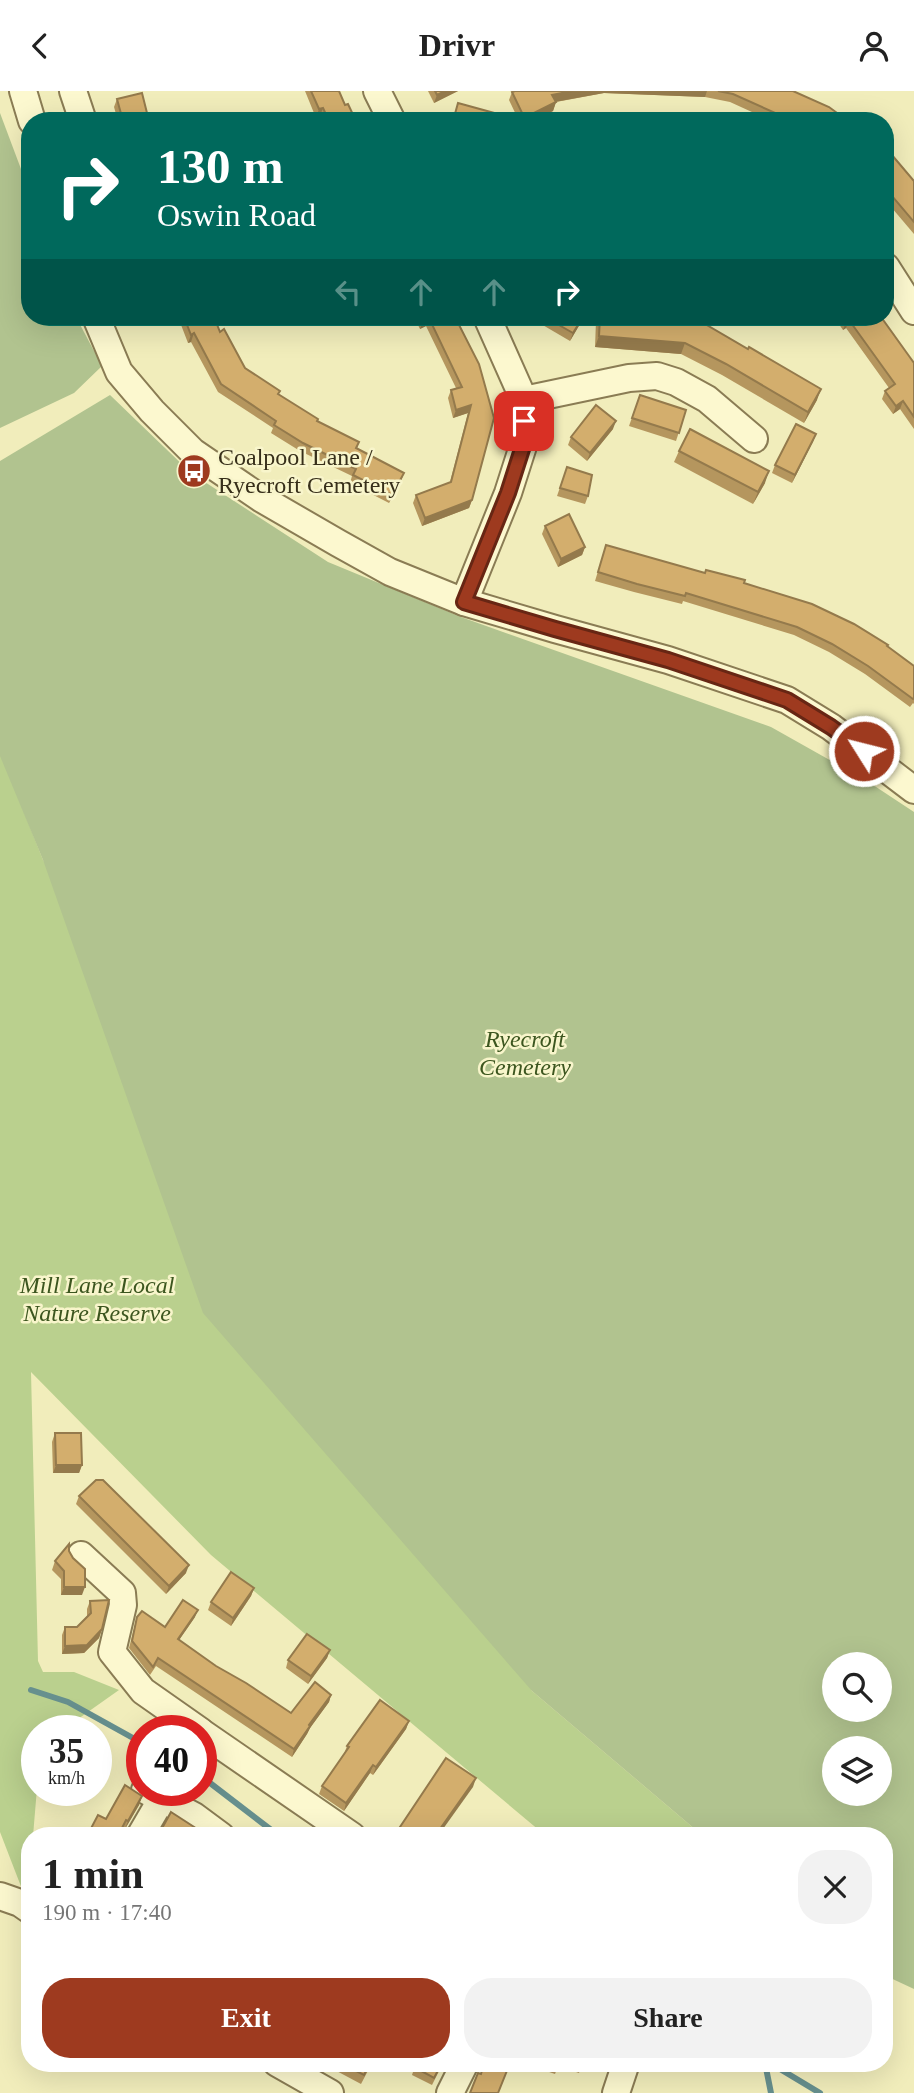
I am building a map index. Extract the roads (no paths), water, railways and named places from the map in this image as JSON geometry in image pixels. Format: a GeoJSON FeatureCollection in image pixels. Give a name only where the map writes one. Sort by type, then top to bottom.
{"type":"FeatureCollection","features":[{"type":"Feature","properties":{"kind":"street"},"geometry":{"type":"LineString","coordinates":[[23,91],[29,112]]}},
{"type":"Feature","properties":{"kind":"street"},"geometry":{"type":"LineString","coordinates":[[73,91],[80,112]]}},
{"type":"Feature","properties":{"kind":"street"},"geometry":{"type":"LineString","coordinates":[[377,91],[388,112]]}},
{"type":"Feature","properties":{"kind":"street"},"geometry":{"type":"LineString","coordinates":[[894,279],[914,310]]}},
{"type":"Feature","properties":{"kind":"street"},"geometry":{"type":"LineString","coordinates":[[100,326],[119,372],[152,411],[193,452],[262,499],[390,572],[464,602],[668,660],[787,700],[831,727],[914,790]]}},
{"type":"Feature","properties":{"kind":"street"},"geometry":{"type":"LineString","coordinates":[[464,602],[508,493],[524,443],[524,400],[491,326]]}},
{"type":"Feature","properties":{"kind":"street"},"geometry":{"type":"LineString","coordinates":[[524,400],[629,378],[657,376],[677,382],[707,399],[754,439]]}},
{"type":"Feature","properties":{"kind":"street"},"geometry":{"type":"LineString","coordinates":[[81,1555],[122,1593],[123,1605],[112,1652],[143,1691],[177,1715]]}},
{"type":"Feature","properties":{"kind":"street"},"geometry":{"type":"LineString","coordinates":[[217,1743],[339,1827]]}},
{"type":"Feature","properties":{"kind":"street"},"geometry":{"type":"LineString","coordinates":[[141,1827],[143,1806]]}},
{"type":"Feature","properties":{"kind":"street"},"geometry":{"type":"LineString","coordinates":[[175,1806],[209,1827]]}},
{"type":"Feature","properties":{"kind":"street"},"geometry":{"type":"LineString","coordinates":[[0,1896],[21,1904]]}},
{"type":"Feature","properties":{"kind":"street"},"geometry":{"type":"LineString","coordinates":[[293,2072],[330,2093]]}},
{"type":"Feature","properties":{"kind":"street"},"geometry":{"type":"LineString","coordinates":[[450,2093],[460,2072]]}},
{"type":"Feature","properties":{"kind":"street"},"geometry":{"type":"LineString","coordinates":[[616,2093],[623,2072]]}},
{"type":"Feature","properties":{"kind":"waterway"},"geometry":{"type":"LineString","coordinates":[[31,1690],[68,1702],[126,1734]]}},
{"type":"Feature","properties":{"kind":"waterway"},"geometry":{"type":"LineString","coordinates":[[217,1788],[267,1827]]}},
{"type":"Feature","properties":{"kind":"waterway"},"geometry":{"type":"LineString","coordinates":[[767,2072],[771,2093]]}},
{"type":"Feature","properties":{"kind":"waterway"},"geometry":{"type":"LineString","coordinates":[[785,2072],[820,2093]]}},
{"type":"Feature","properties":{"kind":"place","name":"Coalpool Lane / Ryecroft Cemetery"},"geometry":{"type":"Point","coordinates":[194,471]}},
{"type":"Feature","properties":{"kind":"park label","name":"Ryecroft Cemetery"},"geometry":{"type":"Point","coordinates":[525,1053]}},
{"type":"Feature","properties":{"kind":"park label","name":"Mill Lane Local Nature Reserve"},"geometry":{"type":"Point","coordinates":[97,1299]}}]}
